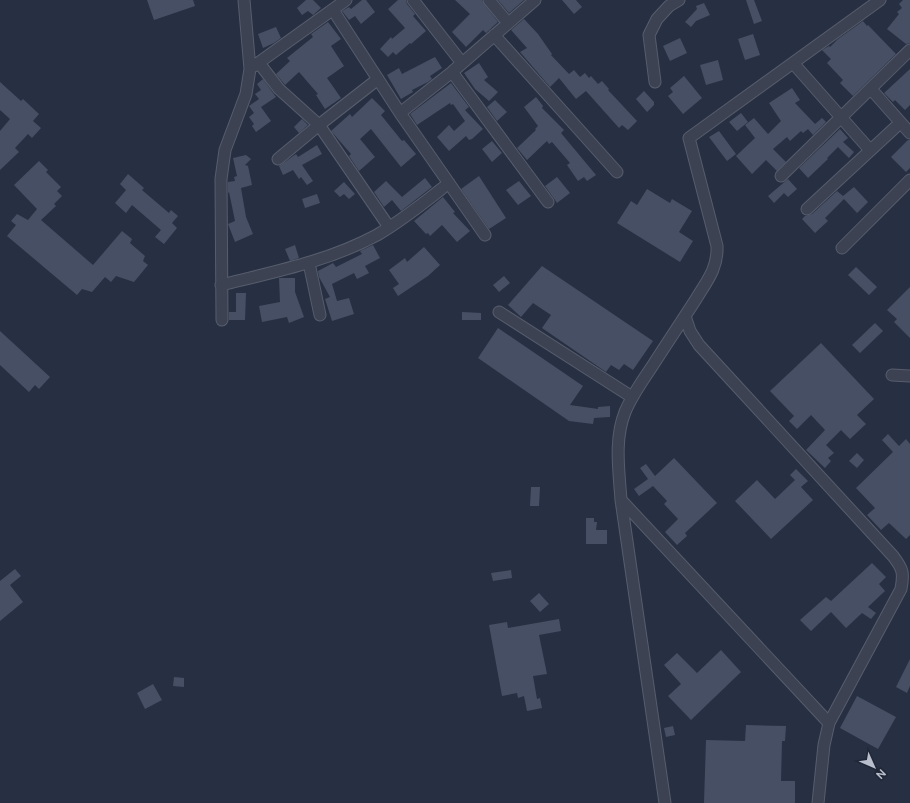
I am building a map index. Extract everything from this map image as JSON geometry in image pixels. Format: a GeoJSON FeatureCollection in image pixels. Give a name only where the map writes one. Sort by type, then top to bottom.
{"type":"FeatureCollection","features":[{"type":"Feature","properties":{"kind":"street"},"geometry":{"type":"LineString","coordinates":[[222,320],[220,179],[225,150],[255,66],[244,0]]}},
{"type":"Feature","properties":{"kind":"street"},"geometry":{"type":"LineString","coordinates":[[413,0],[462,63]]}},
{"type":"Feature","properties":{"kind":"street"},"geometry":{"type":"LineString","coordinates":[[489,0],[508,23]]}},
{"type":"Feature","properties":{"kind":"street"},"geometry":{"type":"LineString","coordinates":[[400,113],[452,72],[535,0]]}},
{"type":"Feature","properties":{"kind":"street"},"geometry":{"type":"LineString","coordinates":[[655,82],[649,35],[657,19],[669,6],[679,0]]}},
{"type":"Feature","properties":{"kind":"street"},"geometry":{"type":"LineString","coordinates":[[665,803],[621,500],[618,462],[619,434],[625,413],[632,397],[714,269],[718,257],[717,246],[689,138],[880,0]]}},
{"type":"Feature","properties":{"kind":"street"},"geometry":{"type":"LineString","coordinates":[[255,66],[338,4],[378,79],[485,235]]}},
{"type":"Feature","properties":{"kind":"street"},"geometry":{"type":"LineString","coordinates":[[494,35],[617,172]]}},
{"type":"Feature","properties":{"kind":"street"},"geometry":{"type":"LineString","coordinates":[[781,176],[910,50]]}},
{"type":"Feature","properties":{"kind":"street"},"geometry":{"type":"LineString","coordinates":[[793,63],[870,150]]}},
{"type":"Feature","properties":{"kind":"street"},"geometry":{"type":"LineString","coordinates":[[255,66],[279,90],[319,125],[390,227]]}},
{"type":"Feature","properties":{"kind":"street"},"geometry":{"type":"LineString","coordinates":[[452,72],[548,202]]}},
{"type":"Feature","properties":{"kind":"street"},"geometry":{"type":"LineString","coordinates":[[278,159],[378,79]]}},
{"type":"Feature","properties":{"kind":"street"},"geometry":{"type":"LineString","coordinates":[[870,90],[910,133]]}},
{"type":"Feature","properties":{"kind":"street"},"geometry":{"type":"LineString","coordinates":[[807,209],[900,123]]}},
{"type":"Feature","properties":{"kind":"street"},"geometry":{"type":"LineString","coordinates":[[842,248],[910,180]]}},
{"type":"Feature","properties":{"kind":"street"},"geometry":{"type":"LineString","coordinates":[[222,285],[309,263],[346,250],[390,227],[407,216],[449,183]]}},
{"type":"Feature","properties":{"kind":"street"},"geometry":{"type":"LineString","coordinates":[[309,263],[320,314]]}},
{"type":"Feature","properties":{"kind":"street"},"geometry":{"type":"LineString","coordinates":[[499,312],[632,397]]}},
{"type":"Feature","properties":{"kind":"street"},"geometry":{"type":"LineString","coordinates":[[685,316],[690,331],[699,345],[894,556],[902,567],[904,576],[901,589],[829,723],[824,745],[818,803]]}},
{"type":"Feature","properties":{"kind":"street"},"geometry":{"type":"LineString","coordinates":[[892,375],[910,376]]}},
{"type":"Feature","properties":{"kind":"street"},"geometry":{"type":"LineString","coordinates":[[621,500],[829,723]]}},
{"type":"Feature","properties":{"kind":"building"},"geometry":{"type":"Polygon","coordinates":[[[147,0],[193,0],[195,6],[154,20],[147,0]]]}},
{"type":"Feature","properties":{"kind":"building"},"geometry":{"type":"Polygon","coordinates":[[[306,0],[313,0],[321,8],[313,15],[308,11],[302,15],[297,8],[306,0]]]}},
{"type":"Feature","properties":{"kind":"building"},"geometry":{"type":"Polygon","coordinates":[[[362,0],[366,0],[375,12],[361,24],[355,16],[349,20],[342,11],[349,7],[351,9],[362,0]]]}},
{"type":"Feature","properties":{"kind":"building"},"geometry":{"type":"Polygon","coordinates":[[[398,0],[406,0],[407,4],[415,14],[413,16],[426,31],[396,55],[393,52],[388,57],[380,49],[391,37],[392,39],[405,28],[388,9],[398,0]]]}},
{"type":"Feature","properties":{"kind":"building"},"geometry":{"type":"Polygon","coordinates":[[[455,0],[482,0],[498,22],[486,33],[483,30],[466,47],[452,32],[470,14],[455,0]]]}},
{"type":"Feature","properties":{"kind":"building"},"geometry":{"type":"Polygon","coordinates":[[[498,0],[524,0],[509,13],[498,0]]]}},
{"type":"Feature","properties":{"kind":"building"},"geometry":{"type":"Polygon","coordinates":[[[562,0],[576,0],[582,7],[574,14],[562,0]]]}},
{"type":"Feature","properties":{"kind":"building"},"geometry":{"type":"Polygon","coordinates":[[[746,0],[754,0],[762,21],[754,24],[746,0]]]}},
{"type":"Feature","properties":{"kind":"building"},"geometry":{"type":"Polygon","coordinates":[[[903,0],[910,0],[910,43],[906,44],[887,29],[899,14],[897,12],[902,8],[899,4],[903,0]]]}},
{"type":"Feature","properties":{"kind":"building"},"geometry":{"type":"Polygon","coordinates":[[[704,3],[710,15],[696,21],[691,27],[685,22],[697,9],[696,6],[704,3]]]}},
{"type":"Feature","properties":{"kind":"building"},"geometry":{"type":"Polygon","coordinates":[[[524,19],[538,34],[552,54],[551,55],[569,74],[574,70],[580,77],[585,73],[589,78],[591,76],[598,84],[602,81],[609,89],[608,90],[637,121],[628,130],[622,125],[619,128],[586,91],[576,99],[559,78],[550,87],[520,52],[527,48],[511,30],[524,19]]]}},
{"type":"Feature","properties":{"kind":"building"},"geometry":{"type":"Polygon","coordinates":[[[863,21],[896,54],[853,96],[840,83],[843,80],[827,63],[831,59],[822,50],[829,46],[830,47],[838,39],[863,21]]]}},
{"type":"Feature","properties":{"kind":"building"},"geometry":{"type":"Polygon","coordinates":[[[328,22],[341,39],[331,46],[344,66],[327,78],[341,98],[325,109],[316,95],[318,94],[299,72],[285,85],[276,74],[290,61],[287,58],[313,37],[311,34],[328,22]]]}},
{"type":"Feature","properties":{"kind":"building"},"geometry":{"type":"Polygon","coordinates":[[[276,27],[281,38],[263,48],[258,34],[276,27]]]}},
{"type":"Feature","properties":{"kind":"building"},"geometry":{"type":"Polygon","coordinates":[[[753,34],[760,55],[745,60],[738,39],[753,34]]]}},
{"type":"Feature","properties":{"kind":"building"},"geometry":{"type":"Polygon","coordinates":[[[680,38],[687,53],[670,61],[663,46],[680,38]]]}},
{"type":"Feature","properties":{"kind":"building"},"geometry":{"type":"Polygon","coordinates":[[[435,57],[442,68],[430,76],[432,79],[412,90],[413,92],[401,99],[387,75],[399,68],[402,74],[435,57]]]}},
{"type":"Feature","properties":{"kind":"building"},"geometry":{"type":"Polygon","coordinates":[[[718,60],[723,80],[706,85],[700,65],[718,60]]]}},
{"type":"Feature","properties":{"kind":"building"},"geometry":{"type":"Polygon","coordinates":[[[479,63],[488,77],[484,80],[498,92],[489,101],[475,89],[464,73],[479,63]]]}},
{"type":"Feature","properties":{"kind":"building"},"geometry":{"type":"Polygon","coordinates":[[[910,69],[910,105],[905,110],[895,100],[893,102],[884,93],[910,69]]]}},
{"type":"Feature","properties":{"kind":"building"},"geometry":{"type":"Polygon","coordinates":[[[684,76],[702,98],[683,114],[668,96],[673,92],[670,88],[684,76]]]}},
{"type":"Feature","properties":{"kind":"building"},"geometry":{"type":"Polygon","coordinates":[[[263,79],[276,97],[261,107],[271,121],[256,132],[252,126],[254,124],[249,117],[254,113],[249,106],[259,99],[255,94],[261,90],[257,84],[263,79]]]}},
{"type":"Feature","properties":{"kind":"building"},"geometry":{"type":"Polygon","coordinates":[[[0,82],[21,101],[23,99],[39,114],[33,121],[41,128],[32,138],[28,134],[15,148],[19,152],[0,170],[0,131],[10,119],[0,110],[0,82]]]}},
{"type":"Feature","properties":{"kind":"building"},"geometry":{"type":"Polygon","coordinates":[[[451,83],[469,107],[465,110],[483,129],[472,139],[469,140],[466,136],[449,151],[437,137],[449,125],[454,131],[465,121],[453,104],[451,105],[450,103],[417,125],[410,114],[451,83]]]}},
{"type":"Feature","properties":{"kind":"building"},"geometry":{"type":"Polygon","coordinates":[[[792,88],[800,100],[795,103],[815,124],[822,118],[826,122],[813,135],[808,129],[803,133],[801,131],[790,141],[787,137],[773,149],[786,162],[777,171],[766,160],[752,174],[736,156],[755,138],[745,125],[754,118],[768,134],[781,121],[769,103],[792,88]]]}},
{"type":"Feature","properties":{"kind":"building"},"geometry":{"type":"Polygon","coordinates":[[[644,91],[654,102],[654,105],[647,112],[636,99],[644,91]]]}},
{"type":"Feature","properties":{"kind":"building"},"geometry":{"type":"Polygon","coordinates":[[[536,97],[543,106],[542,108],[564,130],[561,133],[596,175],[587,181],[584,177],[578,181],[567,165],[570,163],[552,142],[549,144],[547,141],[527,160],[517,148],[536,130],[535,129],[538,126],[524,107],[536,97]]]}},
{"type":"Feature","properties":{"kind":"building"},"geometry":{"type":"Polygon","coordinates":[[[372,98],[385,111],[381,115],[402,141],[404,140],[416,154],[401,167],[371,129],[360,139],[375,157],[359,171],[349,156],[351,154],[331,131],[350,114],[352,117],[372,98]]]}},
{"type":"Feature","properties":{"kind":"building"},"geometry":{"type":"Polygon","coordinates":[[[495,100],[507,112],[497,121],[487,107],[495,100]]]}},
{"type":"Feature","properties":{"kind":"building"},"geometry":{"type":"Polygon","coordinates":[[[741,113],[748,122],[737,131],[729,122],[741,113]]]}},
{"type":"Feature","properties":{"kind":"building"},"geometry":{"type":"Polygon","coordinates":[[[302,119],[308,125],[299,133],[294,127],[302,119]]]}},
{"type":"Feature","properties":{"kind":"building"},"geometry":{"type":"Polygon","coordinates":[[[840,129],[848,138],[843,142],[854,152],[849,158],[838,147],[808,178],[799,168],[840,129]]]}},
{"type":"Feature","properties":{"kind":"building"},"geometry":{"type":"Polygon","coordinates":[[[719,131],[736,154],[727,161],[709,137],[719,131]]]}},
{"type":"Feature","properties":{"kind":"building"},"geometry":{"type":"Polygon","coordinates":[[[908,140],[910,140],[910,168],[906,172],[891,157],[908,140]]]}},
{"type":"Feature","properties":{"kind":"building"},"geometry":{"type":"Polygon","coordinates":[[[492,141],[502,153],[492,162],[482,149],[492,141]]]}},
{"type":"Feature","properties":{"kind":"building"},"geometry":{"type":"Polygon","coordinates":[[[317,145],[322,154],[302,165],[313,181],[307,185],[301,177],[299,179],[293,170],[283,175],[279,166],[296,154],[298,157],[317,145]]]}},
{"type":"Feature","properties":{"kind":"building"},"geometry":{"type":"Polygon","coordinates":[[[246,155],[251,159],[245,165],[248,166],[252,185],[241,188],[246,217],[253,234],[235,242],[228,224],[235,221],[229,192],[228,193],[228,182],[235,181],[234,177],[237,176],[233,158],[246,155]]]}},
{"type":"Feature","properties":{"kind":"building"},"geometry":{"type":"Polygon","coordinates":[[[39,161],[48,170],[46,172],[61,187],[57,191],[62,196],[54,204],[56,206],[41,220],[93,265],[122,231],[132,239],[130,243],[145,256],[143,261],[148,265],[134,282],[116,276],[111,282],[105,277],[92,292],[82,289],[77,295],[7,236],[16,225],[11,221],[17,214],[28,220],[37,209],[14,185],[39,161]]]}},
{"type":"Feature","properties":{"kind":"building"},"geometry":{"type":"Polygon","coordinates":[[[128,174],[144,188],[142,190],[169,213],[171,210],[178,216],[172,223],[177,228],[164,244],[155,237],[161,230],[132,205],[126,213],[115,203],[126,190],[120,184],[128,174]]]}},
{"type":"Feature","properties":{"kind":"building"},"geometry":{"type":"Polygon","coordinates":[[[479,176],[506,218],[489,229],[461,189],[479,176]]]}},
{"type":"Feature","properties":{"kind":"building"},"geometry":{"type":"Polygon","coordinates":[[[557,177],[570,193],[557,203],[545,186],[557,177]]]}},
{"type":"Feature","properties":{"kind":"building"},"geometry":{"type":"Polygon","coordinates":[[[425,178],[432,187],[401,211],[392,200],[384,207],[374,192],[386,181],[402,197],[425,178]]]}},
{"type":"Feature","properties":{"kind":"building"},"geometry":{"type":"Polygon","coordinates":[[[788,179],[797,189],[788,197],[784,193],[774,203],[768,196],[788,179]]]}},
{"type":"Feature","properties":{"kind":"building"},"geometry":{"type":"Polygon","coordinates":[[[519,181],[531,196],[518,205],[506,190],[519,181]]]}},
{"type":"Feature","properties":{"kind":"building"},"geometry":{"type":"Polygon","coordinates":[[[344,182],[355,194],[349,199],[344,194],[340,197],[334,191],[344,182]]]}},
{"type":"Feature","properties":{"kind":"building"},"geometry":{"type":"Polygon","coordinates":[[[854,187],[868,202],[857,213],[844,199],[825,218],[828,221],[815,233],[802,219],[805,216],[812,214],[837,191],[843,196],[854,187]]]}},
{"type":"Feature","properties":{"kind":"building"},"geometry":{"type":"Polygon","coordinates":[[[647,189],[670,203],[672,199],[692,211],[679,232],[693,241],[680,262],[617,223],[631,201],[637,205],[647,189]]]}},
{"type":"Feature","properties":{"kind":"building"},"geometry":{"type":"Polygon","coordinates":[[[317,194],[320,203],[305,208],[302,199],[317,194]]]}},
{"type":"Feature","properties":{"kind":"building"},"geometry":{"type":"Polygon","coordinates":[[[443,197],[455,212],[453,213],[470,231],[457,242],[442,225],[430,236],[428,233],[426,234],[414,221],[443,197]]]}},
{"type":"Feature","properties":{"kind":"building"},"geometry":{"type":"Polygon","coordinates":[[[295,245],[299,258],[290,261],[285,249],[295,245]]]}},
{"type":"Feature","properties":{"kind":"building"},"geometry":{"type":"Polygon","coordinates":[[[373,245],[380,258],[365,266],[369,273],[357,279],[354,273],[332,284],[337,301],[349,298],[354,314],[332,321],[325,299],[330,297],[319,277],[318,271],[333,263],[336,267],[362,254],[360,251],[373,245]]]}},
{"type":"Feature","properties":{"kind":"building"},"geometry":{"type":"Polygon","coordinates":[[[424,247],[440,265],[428,276],[398,296],[393,288],[399,284],[389,270],[405,258],[407,262],[424,247]]]}},
{"type":"Feature","properties":{"kind":"building"},"geometry":{"type":"Polygon","coordinates":[[[542,266],[653,341],[633,370],[624,364],[619,370],[611,365],[606,372],[542,328],[551,315],[533,303],[521,317],[508,305],[542,266]]]}},
{"type":"Feature","properties":{"kind":"building"},"geometry":{"type":"Polygon","coordinates":[[[856,267],[877,287],[869,295],[848,275],[856,267]]]}},
{"type":"Feature","properties":{"kind":"building"},"geometry":{"type":"Polygon","coordinates":[[[504,276],[510,283],[499,292],[493,285],[504,276]]]}},
{"type":"Feature","properties":{"kind":"building"},"geometry":{"type":"Polygon","coordinates":[[[279,278],[295,278],[295,292],[304,317],[289,323],[287,317],[262,322],[259,306],[280,302],[279,278]]]}},
{"type":"Feature","properties":{"kind":"building"},"geometry":{"type":"Polygon","coordinates":[[[910,287],[910,338],[894,322],[897,319],[887,310],[910,287]]]}},
{"type":"Feature","properties":{"kind":"building"},"geometry":{"type":"Polygon","coordinates":[[[236,293],[246,293],[245,320],[229,320],[229,312],[236,312],[236,293]]]}},
{"type":"Feature","properties":{"kind":"building"},"geometry":{"type":"Polygon","coordinates":[[[462,312],[481,313],[481,320],[462,320],[462,312]]]}},
{"type":"Feature","properties":{"kind":"building"},"geometry":{"type":"Polygon","coordinates":[[[875,323],[883,331],[860,353],[852,345],[875,323]]]}},
{"type":"Feature","properties":{"kind":"building"},"geometry":{"type":"Polygon","coordinates":[[[498,328],[583,386],[570,405],[598,409],[598,407],[610,406],[610,417],[594,418],[593,424],[569,421],[478,358],[498,328]]]}},
{"type":"Feature","properties":{"kind":"building"},"geometry":{"type":"Polygon","coordinates":[[[0,331],[50,377],[39,389],[35,385],[29,392],[0,365],[0,331]]]}},
{"type":"Feature","properties":{"kind":"building"},"geometry":{"type":"Polygon","coordinates":[[[821,343],[874,399],[857,415],[866,424],[850,439],[841,430],[826,445],[834,453],[828,458],[831,461],[825,468],[806,450],[825,430],[811,415],[797,429],[789,421],[794,416],[770,391],[821,343]]]}},
{"type":"Feature","properties":{"kind":"building"},"geometry":{"type":"Polygon","coordinates":[[[888,434],[899,446],[906,439],[910,444],[910,535],[906,539],[889,523],[881,530],[867,515],[875,508],[856,488],[893,452],[882,440],[888,434]]]}},
{"type":"Feature","properties":{"kind":"building"},"geometry":{"type":"Polygon","coordinates":[[[857,453],[864,460],[857,468],[849,461],[857,453]]]}},
{"type":"Feature","properties":{"kind":"building"},"geometry":{"type":"Polygon","coordinates":[[[674,458],[717,503],[685,533],[687,536],[677,545],[665,532],[678,519],[664,504],[667,501],[653,486],[639,496],[634,489],[648,479],[640,468],[646,464],[655,476],[674,458]]]}},
{"type":"Feature","properties":{"kind":"building"},"geometry":{"type":"Polygon","coordinates":[[[796,469],[808,481],[801,487],[813,500],[771,539],[735,501],[757,480],[775,499],[795,480],[790,475],[796,469]]]}},
{"type":"Feature","properties":{"kind":"building"},"geometry":{"type":"Polygon","coordinates":[[[531,487],[540,487],[539,506],[530,506],[531,487]]]}},
{"type":"Feature","properties":{"kind":"building"},"geometry":{"type":"Polygon","coordinates":[[[586,518],[594,518],[594,522],[597,522],[596,530],[607,530],[607,544],[586,544],[586,518]]]}},
{"type":"Feature","properties":{"kind":"building"},"geometry":{"type":"Polygon","coordinates":[[[872,563],[886,577],[879,584],[885,591],[868,607],[876,613],[871,619],[862,613],[846,628],[831,612],[811,631],[800,620],[826,597],[831,601],[872,563]]]}},
{"type":"Feature","properties":{"kind":"building"},"geometry":{"type":"Polygon","coordinates":[[[15,569],[21,576],[10,585],[23,602],[0,621],[0,581],[15,569]]]}},
{"type":"Feature","properties":{"kind":"building"},"geometry":{"type":"Polygon","coordinates":[[[511,570],[512,578],[493,581],[491,573],[511,570]]]}},
{"type":"Feature","properties":{"kind":"building"},"geometry":{"type":"Polygon","coordinates":[[[539,593],[549,604],[540,612],[530,601],[539,593]]]}},
{"type":"Feature","properties":{"kind":"building"},"geometry":{"type":"Polygon","coordinates":[[[559,619],[561,631],[539,635],[547,674],[533,676],[537,699],[540,698],[542,708],[527,711],[524,696],[518,698],[517,693],[502,696],[489,625],[507,622],[508,628],[559,619]]]}},
{"type":"Feature","properties":{"kind":"building"},"geometry":{"type":"Polygon","coordinates":[[[721,650],[741,672],[691,720],[668,696],[681,684],[664,665],[677,653],[697,673],[721,650]]]}},
{"type":"Feature","properties":{"kind":"building"},"geometry":{"type":"Polygon","coordinates":[[[910,659],[910,686],[907,693],[896,687],[910,659]]]}},
{"type":"Feature","properties":{"kind":"building"},"geometry":{"type":"Polygon","coordinates":[[[174,677],[184,678],[184,687],[173,686],[174,677]]]}},
{"type":"Feature","properties":{"kind":"building"},"geometry":{"type":"Polygon","coordinates":[[[153,684],[162,700],[145,709],[137,693],[153,684]]]}},
{"type":"Feature","properties":{"kind":"building"},"geometry":{"type":"Polygon","coordinates":[[[857,696],[896,717],[878,749],[840,728],[857,696]]]}},
{"type":"Feature","properties":{"kind":"building"},"geometry":{"type":"Polygon","coordinates":[[[746,725],[786,726],[785,741],[782,741],[781,781],[795,781],[795,803],[704,803],[706,740],[745,741],[746,725]]]}},
{"type":"Feature","properties":{"kind":"building"},"geometry":{"type":"Polygon","coordinates":[[[673,726],[675,735],[666,737],[664,728],[673,726]]]}}]}
